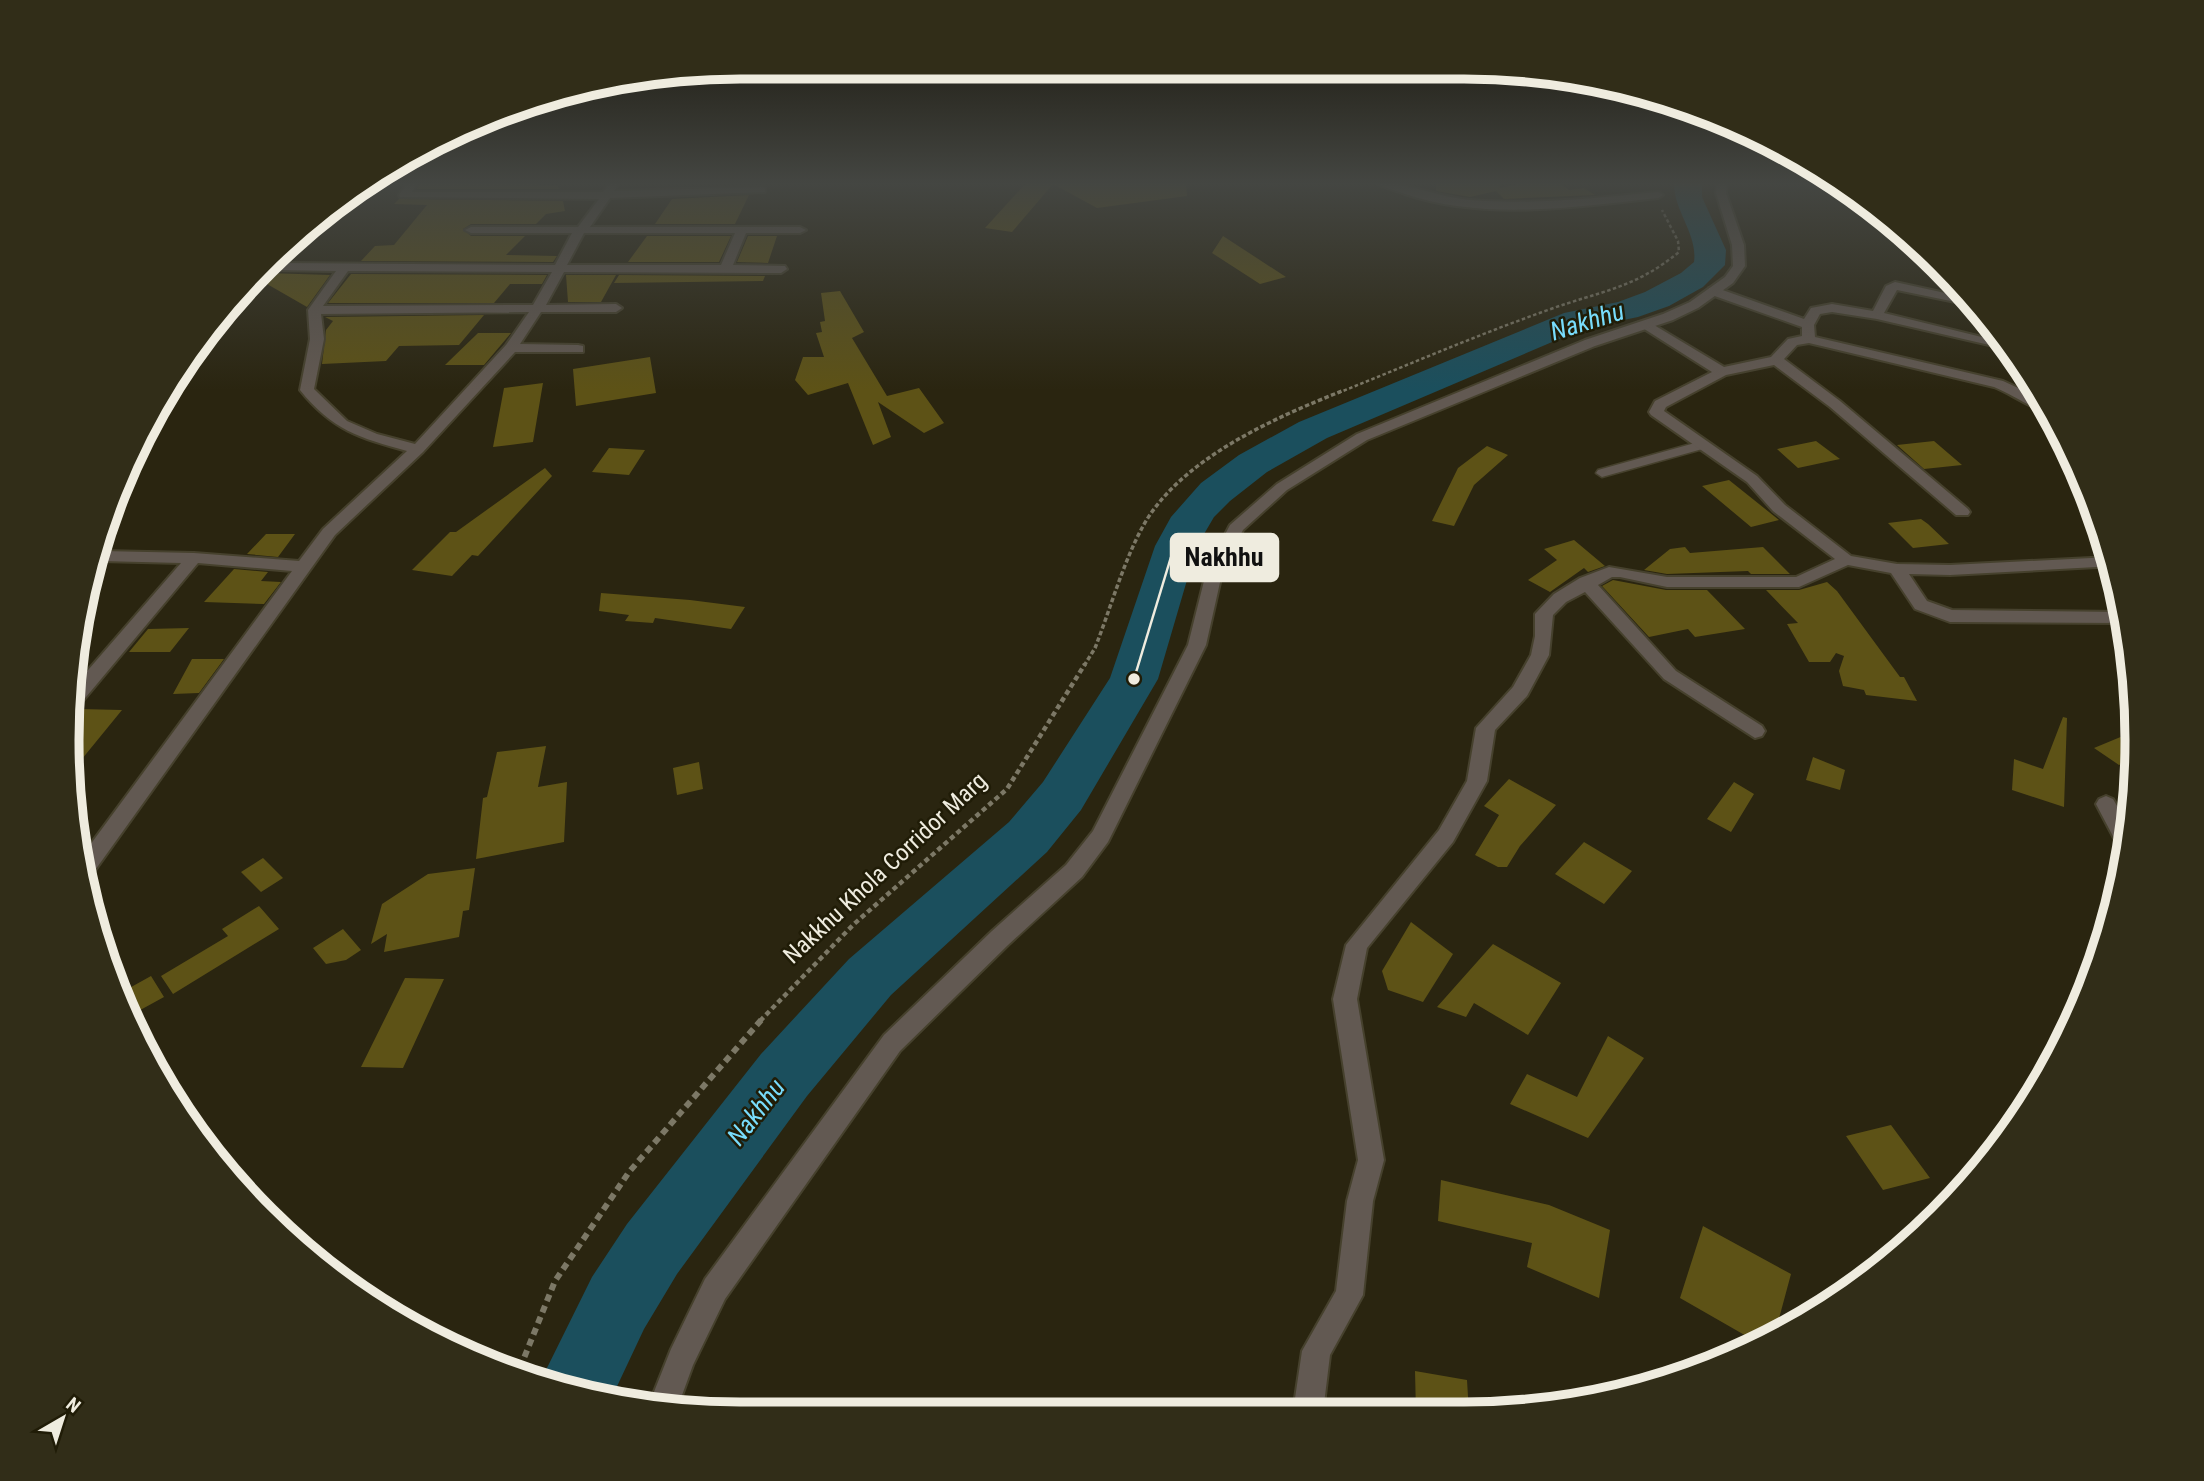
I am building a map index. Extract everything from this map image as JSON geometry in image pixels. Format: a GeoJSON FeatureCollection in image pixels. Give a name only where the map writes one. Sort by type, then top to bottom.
{"type":"FeatureCollection","features":[{"type":"Feature","properties":{"kind":"street"},"geometry":{"type":"LineString","coordinates":[[90,861],[329,532],[418,449],[511,348],[538,308],[568,251]]}},
{"type":"Feature","properties":{"kind":"street"},"geometry":{"type":"LineString","coordinates":[[725,269],[733,251]]}},
{"type":"Feature","properties":{"kind":"street"},"geometry":{"type":"LineString","coordinates":[[666,1398],[681,1359],[715,1289],[892,1043],[1000,938],[1074,871],[1101,836],[1183,675],[1200,632],[1215,569],[1236,528],[1282,487],[1362,437],[1590,343],[1694,305],[1729,280],[1739,266],[1738,251]]}},
{"type":"Feature","properties":{"kind":"street"},"geometry":{"type":"LineString","coordinates":[[279,267],[781,269]]}},
{"type":"Feature","properties":{"kind":"street"},"geometry":{"type":"LineString","coordinates":[[344,268],[314,310],[317,339],[307,390],[342,424],[372,437],[418,449]]}},
{"type":"Feature","properties":{"kind":"street"},"geometry":{"type":"LineString","coordinates":[[1877,315],[1890,289],[1895,286],[1957,300]]}},
{"type":"Feature","properties":{"kind":"street"},"geometry":{"type":"LineString","coordinates":[[1713,291],[1808,332],[1997,384],[2029,397]]}},
{"type":"Feature","properties":{"kind":"street"},"geometry":{"type":"LineString","coordinates":[[314,310],[616,308]]}},
{"type":"Feature","properties":{"kind":"street"},"geometry":{"type":"LineString","coordinates":[[1992,342],[1877,315],[1821,308],[1815,311],[1808,332],[1793,342],[1776,360],[1722,372],[1660,404],[1656,412],[1752,479],[1779,508],[1846,560],[1897,569],[1950,570],[2101,563]]}},
{"type":"Feature","properties":{"kind":"street"},"geometry":{"type":"LineString","coordinates":[[1644,325],[1722,372]]}},
{"type":"Feature","properties":{"kind":"street"},"geometry":{"type":"LineString","coordinates":[[511,348],[578,349]]}},
{"type":"Feature","properties":{"kind":"street"},"geometry":{"type":"LineString","coordinates":[[1776,360],[1835,404],[1962,512]]}},
{"type":"Feature","properties":{"kind":"street"},"geometry":{"type":"LineString","coordinates":[[105,556],[194,558],[305,567]]}},
{"type":"Feature","properties":{"kind":"street"},"geometry":{"type":"LineString","coordinates":[[81,689],[194,558]]}},
{"type":"Feature","properties":{"kind":"street"},"geometry":{"type":"LineString","coordinates":[[1309,1402],[1317,1351],[1349,1294],[1360,1201],[1371,1160],[1345,999],[1357,945],[1446,836],[1477,781],[1486,728],[1520,691],[1540,655],[1544,636],[1544,614],[1560,598],[1609,572],[1667,582],[1799,582],[1846,560]]}},
{"type":"Feature","properties":{"kind":"street"},"geometry":{"type":"LineString","coordinates":[[1897,569],[1921,605],[1950,616],[2114,618]]}},
{"type":"Feature","properties":{"kind":"street"},"geometry":{"type":"LineString","coordinates":[[1586,582],[1670,675],[1755,731]]}},
{"type":"Feature","properties":{"kind":"street"},"geometry":{"type":"LineString","coordinates":[[2106,804],[2120,829]]}},
{"type":"Feature","properties":{"kind":"lane"},"geometry":{"type":"LineString","coordinates":[[1602,473],[1702,446]]}},
{"type":"Feature","properties":{"kind":"path","name":"Nakkhu Khola Corridor Marg"},"geometry":{"type":"LineString","coordinates":[[521,1365],[555,1281],[629,1172],[753,1028],[845,934],[1007,789],[1095,648],[1142,528],[1158,505],[1195,468],[1270,422],[1421,358],[1549,309],[1610,292],[1657,270],[1679,251]]}},
{"type":"Feature","properties":{"kind":"building"},"geometry":{"type":"Polygon","coordinates":[[[370,251],[510,251],[506,255],[557,256],[553,262],[361,261],[370,251]]]}},
{"type":"Feature","properties":{"kind":"building"},"geometry":{"type":"Polygon","coordinates":[[[636,251],[724,251],[719,262],[628,262],[636,251]]]}},
{"type":"Feature","properties":{"kind":"building"},"geometry":{"type":"Polygon","coordinates":[[[742,251],[772,251],[768,263],[737,262],[742,251]]]}},
{"type":"Feature","properties":{"kind":"building"},"geometry":{"type":"Polygon","coordinates":[[[1246,251],[1286,277],[1260,284],[1212,253],[1246,251]]]}},
{"type":"Feature","properties":{"kind":"building"},"geometry":{"type":"Polygon","coordinates":[[[273,273],[330,275],[307,307],[264,282],[273,273]]]}},
{"type":"Feature","properties":{"kind":"building"},"geometry":{"type":"Polygon","coordinates":[[[351,274],[547,275],[542,284],[510,284],[494,303],[328,303],[351,274]]]}},
{"type":"Feature","properties":{"kind":"building"},"geometry":{"type":"Polygon","coordinates":[[[566,275],[616,275],[601,302],[568,302],[566,275]]]}},
{"type":"Feature","properties":{"kind":"building"},"geometry":{"type":"Polygon","coordinates":[[[619,275],[765,276],[763,281],[614,283],[619,275]]]}},
{"type":"Feature","properties":{"kind":"building"},"geometry":{"type":"Polygon","coordinates":[[[840,291],[864,332],[852,338],[887,396],[919,388],[944,423],[924,433],[878,402],[891,437],[873,445],[848,383],[808,395],[795,380],[803,357],[824,357],[816,333],[822,332],[820,322],[825,321],[821,293],[840,291]]]}},
{"type":"Feature","properties":{"kind":"building"},"geometry":{"type":"Polygon","coordinates":[[[484,315],[459,345],[399,346],[386,361],[322,364],[326,330],[333,321],[325,317],[484,315]]]}},
{"type":"Feature","properties":{"kind":"building"},"geometry":{"type":"Polygon","coordinates":[[[478,333],[511,333],[484,365],[445,365],[478,333]]]}},
{"type":"Feature","properties":{"kind":"building"},"geometry":{"type":"Polygon","coordinates":[[[650,357],[656,393],[576,406],[573,369],[650,357]]]}},
{"type":"Feature","properties":{"kind":"building"},"geometry":{"type":"Polygon","coordinates":[[[543,383],[533,442],[493,447],[504,388],[543,383]]]}},
{"type":"Feature","properties":{"kind":"building"},"geometry":{"type":"Polygon","coordinates":[[[1816,441],[1840,459],[1798,468],[1777,449],[1816,441]]]}},
{"type":"Feature","properties":{"kind":"building"},"geometry":{"type":"Polygon","coordinates":[[[1934,441],[1962,465],[1924,469],[1897,445],[1934,441]]]}},
{"type":"Feature","properties":{"kind":"building"},"geometry":{"type":"Polygon","coordinates":[[[1487,446],[1508,455],[1474,485],[1454,526],[1432,521],[1458,468],[1487,446]]]}},
{"type":"Feature","properties":{"kind":"building"},"geometry":{"type":"Polygon","coordinates":[[[609,448],[645,450],[629,475],[592,472],[609,448]]]}},
{"type":"Feature","properties":{"kind":"building"},"geometry":{"type":"Polygon","coordinates":[[[545,468],[552,476],[478,556],[472,555],[452,576],[412,570],[450,532],[456,532],[545,468]]]}},
{"type":"Feature","properties":{"kind":"building"},"geometry":{"type":"Polygon","coordinates":[[[1729,480],[1779,520],[1751,527],[1702,486],[1729,480]]]}},
{"type":"Feature","properties":{"kind":"building"},"geometry":{"type":"Polygon","coordinates":[[[1921,519],[1949,544],[1913,548],[1888,523],[1921,519]]]}},
{"type":"Feature","properties":{"kind":"building"},"geometry":{"type":"Polygon","coordinates":[[[266,534],[295,534],[278,557],[247,554],[266,534]]]}},
{"type":"Feature","properties":{"kind":"building"},"geometry":{"type":"Polygon","coordinates":[[[1574,540],[1605,566],[1588,572],[1584,568],[1550,592],[1528,580],[1557,560],[1544,549],[1574,540]]]}},
{"type":"Feature","properties":{"kind":"building"},"geometry":{"type":"Polygon","coordinates":[[[1685,547],[1690,553],[1763,547],[1790,574],[1751,574],[1748,571],[1667,574],[1644,570],[1670,549],[1685,547]]]}},
{"type":"Feature","properties":{"kind":"building"},"geometry":{"type":"Polygon","coordinates":[[[234,569],[268,572],[261,581],[281,582],[264,604],[204,602],[234,569]]]}},
{"type":"Feature","properties":{"kind":"building"},"geometry":{"type":"Polygon","coordinates":[[[1613,580],[1666,590],[1707,590],[1745,629],[1695,637],[1688,629],[1649,637],[1602,586],[1613,580]]]}},
{"type":"Feature","properties":{"kind":"building"},"geometry":{"type":"Polygon","coordinates":[[[1827,582],[1837,591],[1900,677],[1904,677],[1917,701],[1866,695],[1864,690],[1843,686],[1839,671],[1844,656],[1836,653],[1830,662],[1809,662],[1787,624],[1798,623],[1766,590],[1799,590],[1827,582]]]}},
{"type":"Feature","properties":{"kind":"building"},"geometry":{"type":"Polygon","coordinates":[[[601,593],[745,607],[731,629],[655,618],[653,623],[625,621],[629,615],[599,611],[601,593]]]}},
{"type":"Feature","properties":{"kind":"building"},"geometry":{"type":"Polygon","coordinates":[[[189,628],[170,652],[129,652],[148,629],[189,628]]]}},
{"type":"Feature","properties":{"kind":"building"},"geometry":{"type":"Polygon","coordinates":[[[192,659],[224,659],[199,693],[173,694],[192,659]]]}},
{"type":"Feature","properties":{"kind":"building"},"geometry":{"type":"Polygon","coordinates":[[[80,709],[122,710],[80,762],[80,709]]]}},
{"type":"Feature","properties":{"kind":"building"},"geometry":{"type":"Polygon","coordinates":[[[2063,717],[2067,718],[2064,807],[2012,790],[2014,759],[2043,769],[2063,717]]]}},
{"type":"Feature","properties":{"kind":"building"},"geometry":{"type":"Polygon","coordinates":[[[2125,735],[2124,763],[2119,765],[2094,748],[2125,735]]]}},
{"type":"Feature","properties":{"kind":"building"},"geometry":{"type":"Polygon","coordinates":[[[546,746],[538,787],[567,782],[564,842],[476,859],[483,798],[487,797],[497,752],[546,746]]]}},
{"type":"Feature","properties":{"kind":"building"},"geometry":{"type":"Polygon","coordinates":[[[1813,757],[1845,770],[1840,790],[1806,780],[1813,757]]]}},
{"type":"Feature","properties":{"kind":"building"},"geometry":{"type":"Polygon","coordinates":[[[699,762],[703,789],[677,795],[673,768],[699,762]]]}},
{"type":"Feature","properties":{"kind":"building"},"geometry":{"type":"Polygon","coordinates":[[[1509,779],[1556,805],[1520,846],[1507,867],[1498,867],[1475,855],[1499,815],[1484,806],[1509,779]]]}},
{"type":"Feature","properties":{"kind":"building"},"geometry":{"type":"Polygon","coordinates":[[[1734,782],[1754,794],[1731,832],[1707,819],[1734,782]]]}},
{"type":"Feature","properties":{"kind":"building"},"geometry":{"type":"Polygon","coordinates":[[[1584,842],[1632,871],[1604,904],[1555,874],[1584,842]]]}},
{"type":"Feature","properties":{"kind":"building"},"geometry":{"type":"Polygon","coordinates":[[[263,858],[283,878],[261,892],[241,872],[263,858]]]}},
{"type":"Feature","properties":{"kind":"building"},"geometry":{"type":"Polygon","coordinates":[[[475,868],[469,910],[463,911],[459,937],[384,952],[387,934],[371,944],[382,904],[428,874],[475,868]]]}},
{"type":"Feature","properties":{"kind":"building"},"geometry":{"type":"Polygon","coordinates":[[[259,906],[279,929],[173,994],[161,976],[228,936],[222,929],[259,906]]]}},
{"type":"Feature","properties":{"kind":"building"},"geometry":{"type":"Polygon","coordinates":[[[1411,922],[1453,954],[1423,1002],[1388,990],[1382,971],[1411,922]]]}},
{"type":"Feature","properties":{"kind":"building"},"geometry":{"type":"Polygon","coordinates":[[[343,929],[361,950],[346,960],[326,964],[313,948],[343,929]]]}},
{"type":"Feature","properties":{"kind":"building"},"geometry":{"type":"Polygon","coordinates":[[[1493,944],[1561,983],[1528,1035],[1474,1003],[1466,1017],[1437,1007],[1493,944]]]}},
{"type":"Feature","properties":{"kind":"building"},"geometry":{"type":"Polygon","coordinates":[[[151,976],[164,997],[137,1012],[127,989],[151,976]]]}},
{"type":"Feature","properties":{"kind":"building"},"geometry":{"type":"Polygon","coordinates":[[[405,978],[444,979],[403,1068],[361,1067],[405,978]]]}},
{"type":"Feature","properties":{"kind":"building"},"geometry":{"type":"Polygon","coordinates":[[[1608,1036],[1644,1058],[1588,1138],[1510,1104],[1527,1074],[1577,1097],[1608,1036]]]}},
{"type":"Feature","properties":{"kind":"building"},"geometry":{"type":"Polygon","coordinates":[[[1891,1125],[1930,1178],[1883,1190],[1846,1136],[1891,1125]]]}},
{"type":"Feature","properties":{"kind":"building"},"geometry":{"type":"Polygon","coordinates":[[[1441,1180],[1549,1205],[1610,1230],[1599,1298],[1527,1267],[1532,1243],[1438,1221],[1441,1180]]]}},
{"type":"Feature","properties":{"kind":"building"},"geometry":{"type":"Polygon","coordinates":[[[1703,1226],[1791,1274],[1778,1322],[1749,1337],[1680,1298],[1703,1226]]]}},
{"type":"Feature","properties":{"kind":"building"},"geometry":{"type":"Polygon","coordinates":[[[1415,1371],[1467,1380],[1468,1402],[1416,1402],[1415,1371]]]}},
{"type":"Feature","properties":{"kind":"waterway","name":"Nakhhu"},"geometry":{"type":"LineString","coordinates":[[579,1382],[618,1303],[652,1249],[784,1075],[870,977],[1028,837],[1062,796],[1134,679],[1176,546],[1186,526],[1216,492],[1273,451],[1313,430],[1576,320],[1626,310],[1657,299],[1692,280],[1709,265],[1711,251]]}},
{"type":"Feature","properties":{"kind":"place","name":"Nakhhu"},"geometry":{"type":"Point","coordinates":[1134,679]}}]}
